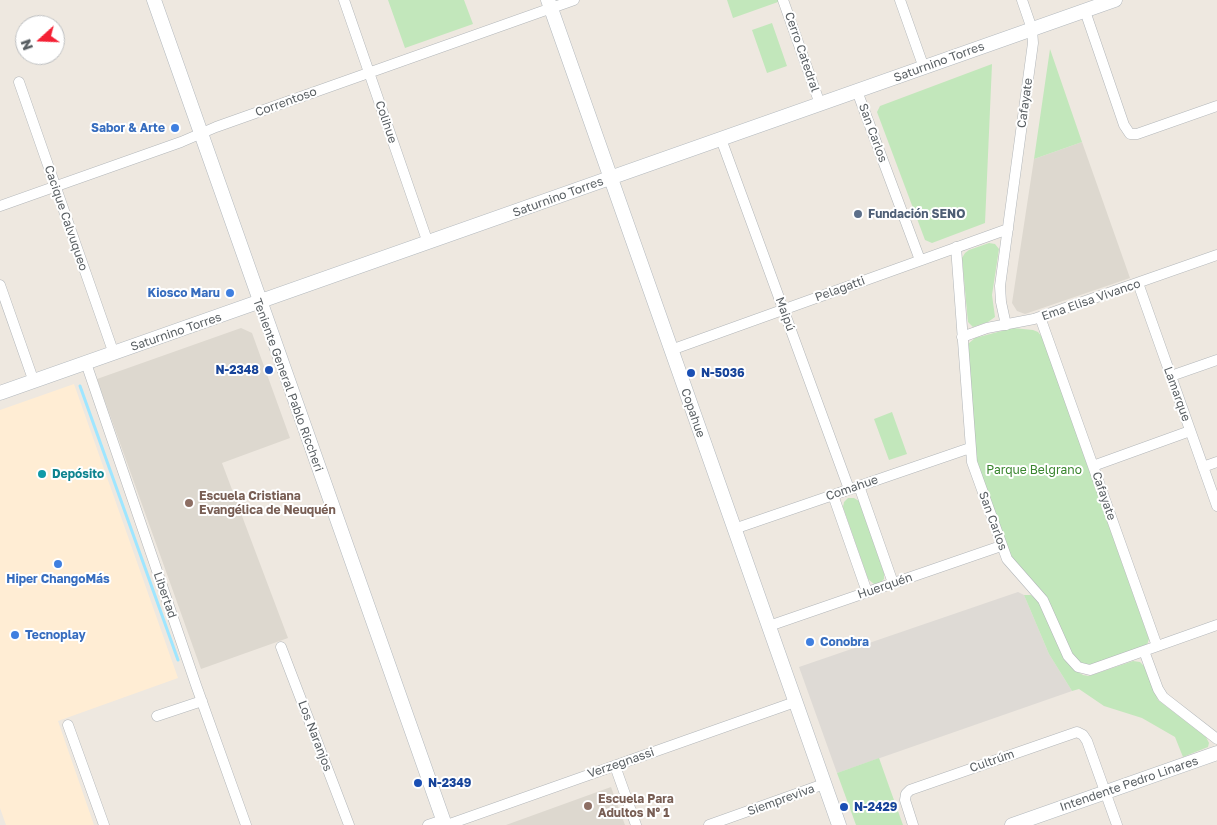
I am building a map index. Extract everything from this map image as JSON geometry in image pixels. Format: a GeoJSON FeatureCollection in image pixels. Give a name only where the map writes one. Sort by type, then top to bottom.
{"type":"FeatureCollection","features":[{"type":"Feature","properties":{"kind":"street","name":"Teniente General Pablo Riccheri"},"geometry":{"type":"LineString","coordinates":[[154,0],[259,303],[445,823]]}},
{"type":"Feature","properties":{"kind":"street","name":"Colihue"},"geometry":{"type":"LineString","coordinates":[[344,0],[428,244]]}},
{"type":"Feature","properties":{"kind":"street","name":"Correntoso"},"geometry":{"type":"LineString","coordinates":[[0,206],[369,72],[549,4],[574,0]]}},
{"type":"Feature","properties":{"kind":"street","name":"Cerro Catedral"},"geometry":{"type":"LineString","coordinates":[[783,0],[820,104]]}},
{"type":"Feature","properties":{"kind":"street"},"geometry":{"type":"LineString","coordinates":[[900,0],[924,68]]}},
{"type":"Feature","properties":{"kind":"street"},"geometry":{"type":"LineString","coordinates":[[1022,0],[1032,29]]}},
{"type":"Feature","properties":{"kind":"street","name":"Saturnino Torres"},"geometry":{"type":"LineString","coordinates":[[0,394],[1115,0]]}},
{"type":"Feature","properties":{"kind":"street","name":"Copahue"},"geometry":{"type":"LineString","coordinates":[[549,4],[839,825]]}},
{"type":"Feature","properties":{"kind":"street"},"geometry":{"type":"LineString","coordinates":[[1085,10],[1124,125],[1130,134],[1137,134],[1217,106]]}},
{"type":"Feature","properties":{"kind":"street","name":"Cafayate"},"geometry":{"type":"LineString","coordinates":[[1006,325],[1000,296],[1000,286],[1033,49],[1032,29]]}},
{"type":"Feature","properties":{"kind":"street","name":"Cacique Calvuqueo"},"geometry":{"type":"LineString","coordinates":[[19,82],[114,354]]}},
{"type":"Feature","properties":{"kind":"street","name":"San Carlos"},"geometry":{"type":"LineString","coordinates":[[857,91],[920,260]]}},
{"type":"Feature","properties":{"kind":"street","name":"Maipú"},"geometry":{"type":"LineString","coordinates":[[722,139],[849,490]]}},
{"type":"Feature","properties":{"kind":"street","name":"Pelagatti"},"geometry":{"type":"LineString","coordinates":[[671,350],[1008,229]]}},
{"type":"Feature","properties":{"kind":"street","name":"San Carlos"},"geometry":{"type":"LineString","coordinates":[[956,247],[970,448],[974,471],[1001,546],[1009,563],[1043,600],[1071,661],[1082,670],[1093,669],[1144,651]]}},
{"type":"Feature","properties":{"kind":"street","name":"Ema Elisa Vivanco"},"geometry":{"type":"LineString","coordinates":[[962,337],[988,328],[1040,317],[1217,255]]}},
{"type":"Feature","properties":{"kind":"street","name":"Lamarque"},"geometry":{"type":"LineString","coordinates":[[1138,283],[1217,506]]}},
{"type":"Feature","properties":{"kind":"street"},"geometry":{"type":"LineString","coordinates":[[0,285],[34,382]]}},
{"type":"Feature","properties":{"kind":"street","name":"Cafayate"},"geometry":{"type":"LineString","coordinates":[[1040,317],[1157,646]]}},
{"type":"Feature","properties":{"kind":"street"},"geometry":{"type":"LineString","coordinates":[[1171,376],[1217,360]]}},
{"type":"Feature","properties":{"kind":"street","name":"Libertad"},"geometry":{"type":"LineString","coordinates":[[86,364],[246,825]]}},
{"type":"Feature","properties":{"kind":"street"},"geometry":{"type":"LineString","coordinates":[[1093,466],[1190,431]]}},
{"type":"Feature","properties":{"kind":"street","name":"Comahue"},"geometry":{"type":"LineString","coordinates":[[734,529],[970,448]]}},
{"type":"Feature","properties":{"kind":"street"},"geometry":{"type":"LineString","coordinates":[[1203,467],[1217,462]]}},
{"type":"Feature","properties":{"kind":"street"},"geometry":{"type":"LineString","coordinates":[[859,486],[893,583]]}},
{"type":"Feature","properties":{"kind":"street"},"geometry":{"type":"LineString","coordinates":[[833,495],[867,592]]}},
{"type":"Feature","properties":{"kind":"street","name":"Huerquén"},"geometry":{"type":"LineString","coordinates":[[769,626],[1001,546]]}},
{"type":"Feature","properties":{"kind":"street"},"geometry":{"type":"LineString","coordinates":[[1217,625],[1144,651],[1158,689],[1163,697],[1217,739]]}},
{"type":"Feature","properties":{"kind":"street","name":"Los Naranjos"},"geometry":{"type":"LineString","coordinates":[[281,647],[349,825]]}},
{"type":"Feature","properties":{"kind":"street"},"geometry":{"type":"LineString","coordinates":[[157,716],[202,701]]}},
{"type":"Feature","properties":{"kind":"street","name":"Verzegnassi"},"geometry":{"type":"LineString","coordinates":[[428,825],[445,823],[615,766],[795,702]]}},
{"type":"Feature","properties":{"kind":"street"},"geometry":{"type":"LineString","coordinates":[[68,725],[104,825]]}},
{"type":"Feature","properties":{"kind":"street","name":"Cultrúm"},"geometry":{"type":"LineString","coordinates":[[913,825],[906,803],[906,794],[912,789],[1074,733],[1080,733],[1087,741],[1105,793]]}},
{"type":"Feature","properties":{"kind":"street","name":"Intendente Pedro Linares"},"geometry":{"type":"LineString","coordinates":[[1012,825],[1217,753]]}},
{"type":"Feature","properties":{"kind":"street"},"geometry":{"type":"LineString","coordinates":[[615,766],[636,825]]}},
{"type":"Feature","properties":{"kind":"street","name":"Siempreviva"},"geometry":{"type":"LineString","coordinates":[[710,825],[824,784]]}},
{"type":"Feature","properties":{"kind":"street"},"geometry":{"type":"LineString","coordinates":[[1105,793],[1117,825]]}},
{"type":"Feature","properties":{"kind":"shaded area"},"geometry":{"type":"Polygon","coordinates":[[[1082,142],[1130,278],[1025,314],[1017,311],[1012,303],[1034,159],[1082,142]]]}},
{"type":"Feature","properties":{"kind":"shaded area","name":"Escuela Cristiana Evangélica de Neuquén"},"geometry":{"type":"Polygon","coordinates":[[[241,328],[252,333],[290,438],[222,463],[288,638],[201,669],[97,379],[241,328]]]}},
{"type":"Feature","properties":{"kind":"shaded area"},"geometry":{"type":"Polygon","coordinates":[[[74,384],[178,678],[58,721],[94,825],[6,825],[0,808],[0,410],[74,384]]]}},
{"type":"Feature","properties":{"kind":"shaded area"},"geometry":{"type":"Polygon","coordinates":[[[1018,592],[1024,595],[1049,654],[1072,691],[837,773],[799,667],[1018,592]]]}},
{"type":"Feature","properties":{"kind":"shaded area","name":"Escuela Para Adultos N° 1"},"geometry":{"type":"Polygon","coordinates":[[[611,787],[625,825],[506,825],[611,787]]]}},
{"type":"Feature","properties":{"kind":"green space"},"geometry":{"type":"Polygon","coordinates":[[[388,0],[464,0],[473,24],[405,48],[388,0]]]}},
{"type":"Feature","properties":{"kind":"green space"},"geometry":{"type":"Polygon","coordinates":[[[727,0],[778,0],[778,2],[733,18],[727,0]]]}},
{"type":"Feature","properties":{"kind":"green space"},"geometry":{"type":"Polygon","coordinates":[[[772,23],[787,66],[767,73],[752,30],[772,23]]]}},
{"type":"Feature","properties":{"kind":"green space"},"geometry":{"type":"Polygon","coordinates":[[[1050,49],[1082,142],[1034,159],[1050,49]]]}},
{"type":"Feature","properties":{"kind":"green space"},"geometry":{"type":"Polygon","coordinates":[[[992,64],[985,223],[932,243],[925,240],[877,112],[880,106],[992,64]]]}},
{"type":"Feature","properties":{"kind":"green space"},"geometry":{"type":"Polygon","coordinates":[[[989,243],[995,244],[999,249],[992,295],[995,317],[988,322],[973,327],[968,322],[962,258],[969,250],[989,243]]]}},
{"type":"Feature","properties":{"kind":"green space","name":"Parque Belgrano"},"geometry":{"type":"Polygon","coordinates":[[[1013,328],[1033,330],[1042,337],[1149,639],[1147,645],[1089,666],[1081,664],[1071,653],[1044,595],[1014,564],[976,461],[968,344],[975,338],[1013,328]]]}},
{"type":"Feature","properties":{"kind":"green space"},"geometry":{"type":"Polygon","coordinates":[[[892,412],[907,454],[889,460],[874,419],[892,412]]]}},
{"type":"Feature","properties":{"kind":"green space"},"geometry":{"type":"Polygon","coordinates":[[[848,498],[854,498],[859,501],[884,573],[884,579],[880,583],[874,584],[868,579],[843,507],[844,502],[848,498]]]}},
{"type":"Feature","properties":{"kind":"green space"},"geometry":{"type":"Polygon","coordinates":[[[1024,595],[1031,595],[1038,601],[1062,654],[1073,669],[1089,676],[1133,661],[1140,662],[1144,666],[1158,700],[1206,737],[1209,743],[1208,747],[1183,757],[1175,737],[1142,718],[1104,706],[1079,689],[1072,691],[1049,654],[1024,595]]]}},
{"type":"Feature","properties":{"kind":"green space"},"geometry":{"type":"Polygon","coordinates":[[[879,758],[903,825],[856,825],[837,773],[879,758]]]}},
{"type":"Feature","properties":{"kind":"waterway"},"geometry":{"type":"LineString","coordinates":[[80,386],[178,660]]}},
{"type":"Feature","properties":{"kind":"place","name":"Sabor & Arte"},"geometry":{"type":"Point","coordinates":[175,128]}},
{"type":"Feature","properties":{"kind":"place","name":"Fundación SENO"},"geometry":{"type":"Point","coordinates":[858,214]}},
{"type":"Feature","properties":{"kind":"place","name":"Kiosco Maru"},"geometry":{"type":"Point","coordinates":[230,293]}},
{"type":"Feature","properties":{"kind":"place","name":"N-2348"},"geometry":{"type":"Point","coordinates":[269,370]}},
{"type":"Feature","properties":{"kind":"place","name":"N-5036"},"geometry":{"type":"Point","coordinates":[691,373]}},
{"type":"Feature","properties":{"kind":"place","name":"Depósito"},"geometry":{"type":"Point","coordinates":[42,474]}},
{"type":"Feature","properties":{"kind":"place","name":"Escuela Cristiana Evangélica de Neuquén"},"geometry":{"type":"Point","coordinates":[189,503]}},
{"type":"Feature","properties":{"kind":"place","name":"Hiper ChangoMás"},"geometry":{"type":"Point","coordinates":[58,564]}},
{"type":"Feature","properties":{"kind":"place","name":"Tecnoplay"},"geometry":{"type":"Point","coordinates":[15,635]}},
{"type":"Feature","properties":{"kind":"place","name":"Conobra"},"geometry":{"type":"Point","coordinates":[810,642]}},
{"type":"Feature","properties":{"kind":"place","name":"N-2349"},"geometry":{"type":"Point","coordinates":[418,783]}},
{"type":"Feature","properties":{"kind":"place","name":"Escuela Para Adultos N° 1"},"geometry":{"type":"Point","coordinates":[588,806]}},
{"type":"Feature","properties":{"kind":"place","name":"N-2429"},"geometry":{"type":"Point","coordinates":[844,807]}}]}
